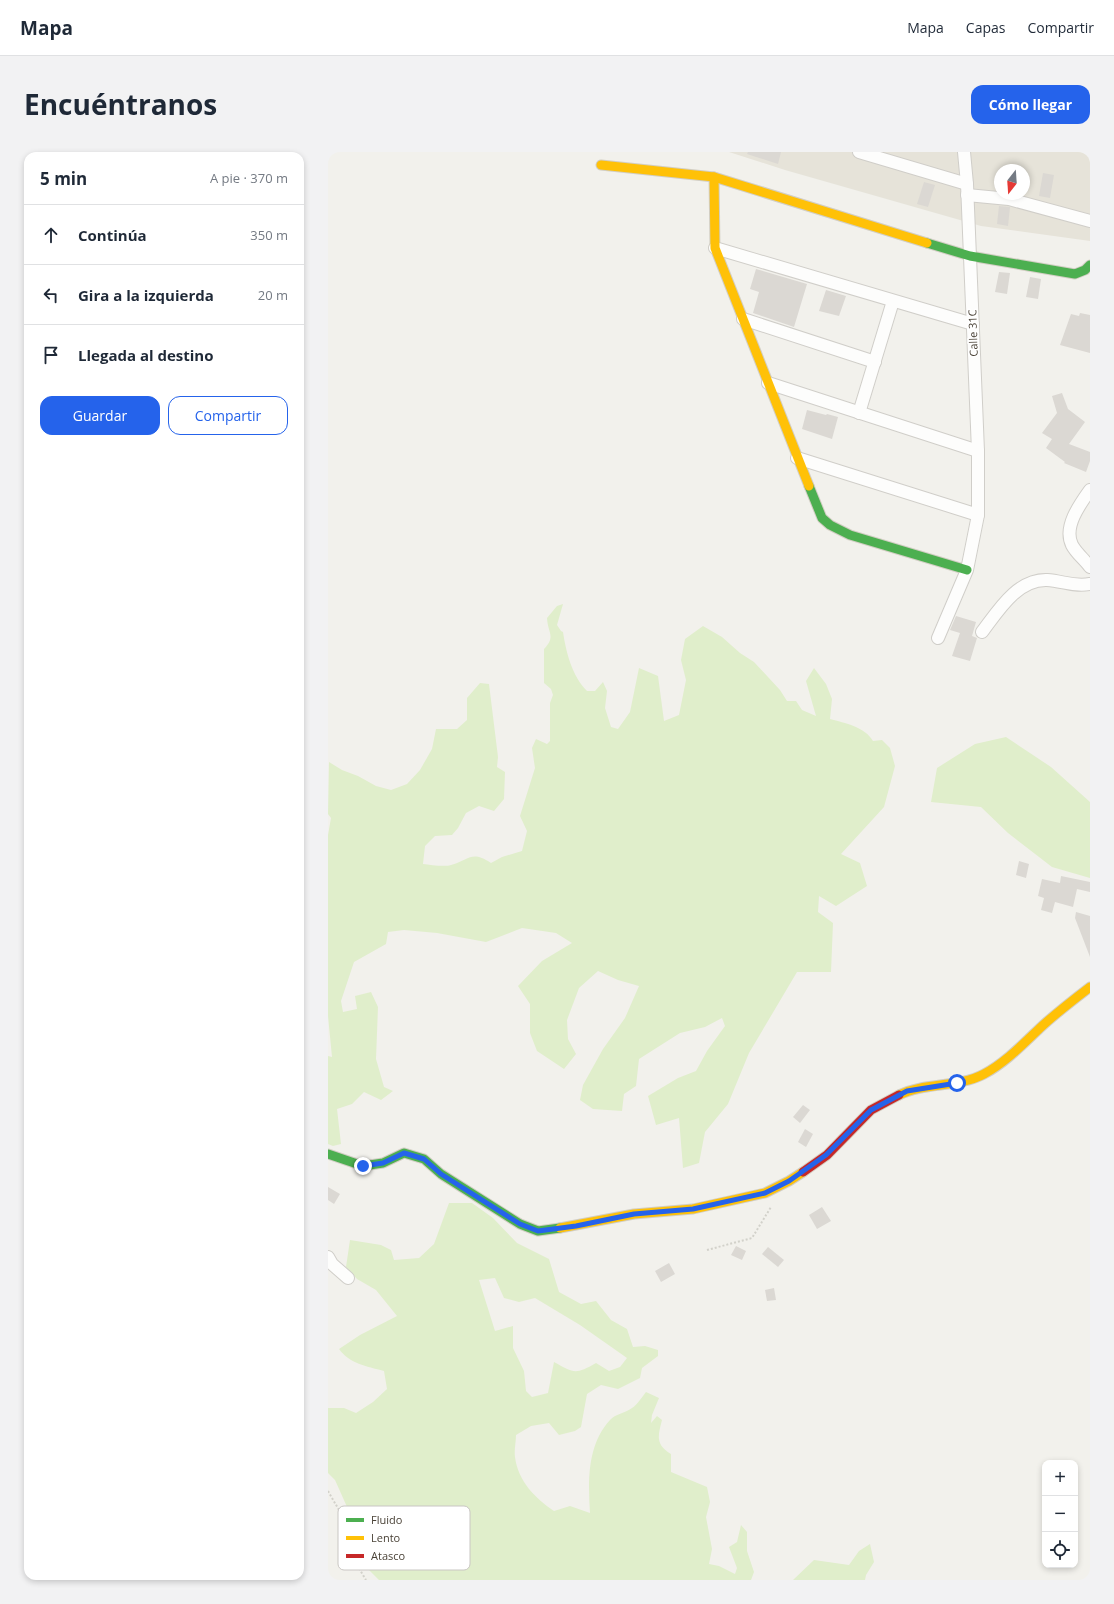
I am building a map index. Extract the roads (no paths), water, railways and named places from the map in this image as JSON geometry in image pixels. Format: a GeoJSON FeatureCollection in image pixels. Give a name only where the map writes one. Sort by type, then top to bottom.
{"type":"FeatureCollection","features":[{"type":"Feature","properties":{"kind":"street"},"geometry":{"type":"LineString","coordinates":[[859,152],[967,190],[1009,199],[1090,221]]}},
{"type":"Feature","properties":{"kind":"street","name":"Calle 31C"},"geometry":{"type":"LineString","coordinates":[[938,638],[967,570],[978,515],[978,451],[967,190],[967,153]]}},
{"type":"Feature","properties":{"kind":"street"},"geometry":{"type":"LineString","coordinates":[[601,165],[714,177],[970,256],[1075,274],[1085,270],[1090,265]]}},
{"type":"Feature","properties":{"kind":"street"},"geometry":{"type":"LineString","coordinates":[[714,177],[715,248],[822,518],[830,525],[850,535],[967,570]]}},
{"type":"Feature","properties":{"kind":"street"},"geometry":{"type":"LineString","coordinates":[[715,248],[973,324]]}},
{"type":"Feature","properties":{"kind":"street"},"geometry":{"type":"LineString","coordinates":[[859,412],[893,301]]}},
{"type":"Feature","properties":{"kind":"street"},"geometry":{"type":"LineString","coordinates":[[743,319],[875,362]]}},
{"type":"Feature","properties":{"kind":"street"},"geometry":{"type":"LineString","coordinates":[[768,383],[978,451]]}},
{"type":"Feature","properties":{"kind":"street"},"geometry":{"type":"LineString","coordinates":[[797,458],[978,515]]}},
{"type":"Feature","properties":{"kind":"street"},"geometry":{"type":"LineString","coordinates":[[1090,490],[1074,518],[1070,536],[1072,545],[1090,567]]}},
{"type":"Feature","properties":{"kind":"street"},"geometry":{"type":"LineString","coordinates":[[982,632],[1003,605],[1021,586],[1038,580],[1048,580],[1078,586],[1090,584]]}},
{"type":"Feature","properties":{"kind":"street"},"geometry":{"type":"LineString","coordinates":[[328,1154],[363,1166],[383,1163],[404,1153],[424,1159],[441,1174],[520,1224],[538,1231],[576,1226],[634,1214],[693,1209],[765,1193],[789,1181],[826,1155],[871,1110],[907,1091],[957,1083],[983,1075],[999,1065],[1051,1018],[1090,987]]}},
{"type":"Feature","properties":{"kind":"street"},"geometry":{"type":"LineString","coordinates":[[328,1257],[332,1264],[348,1278]]}}]}
